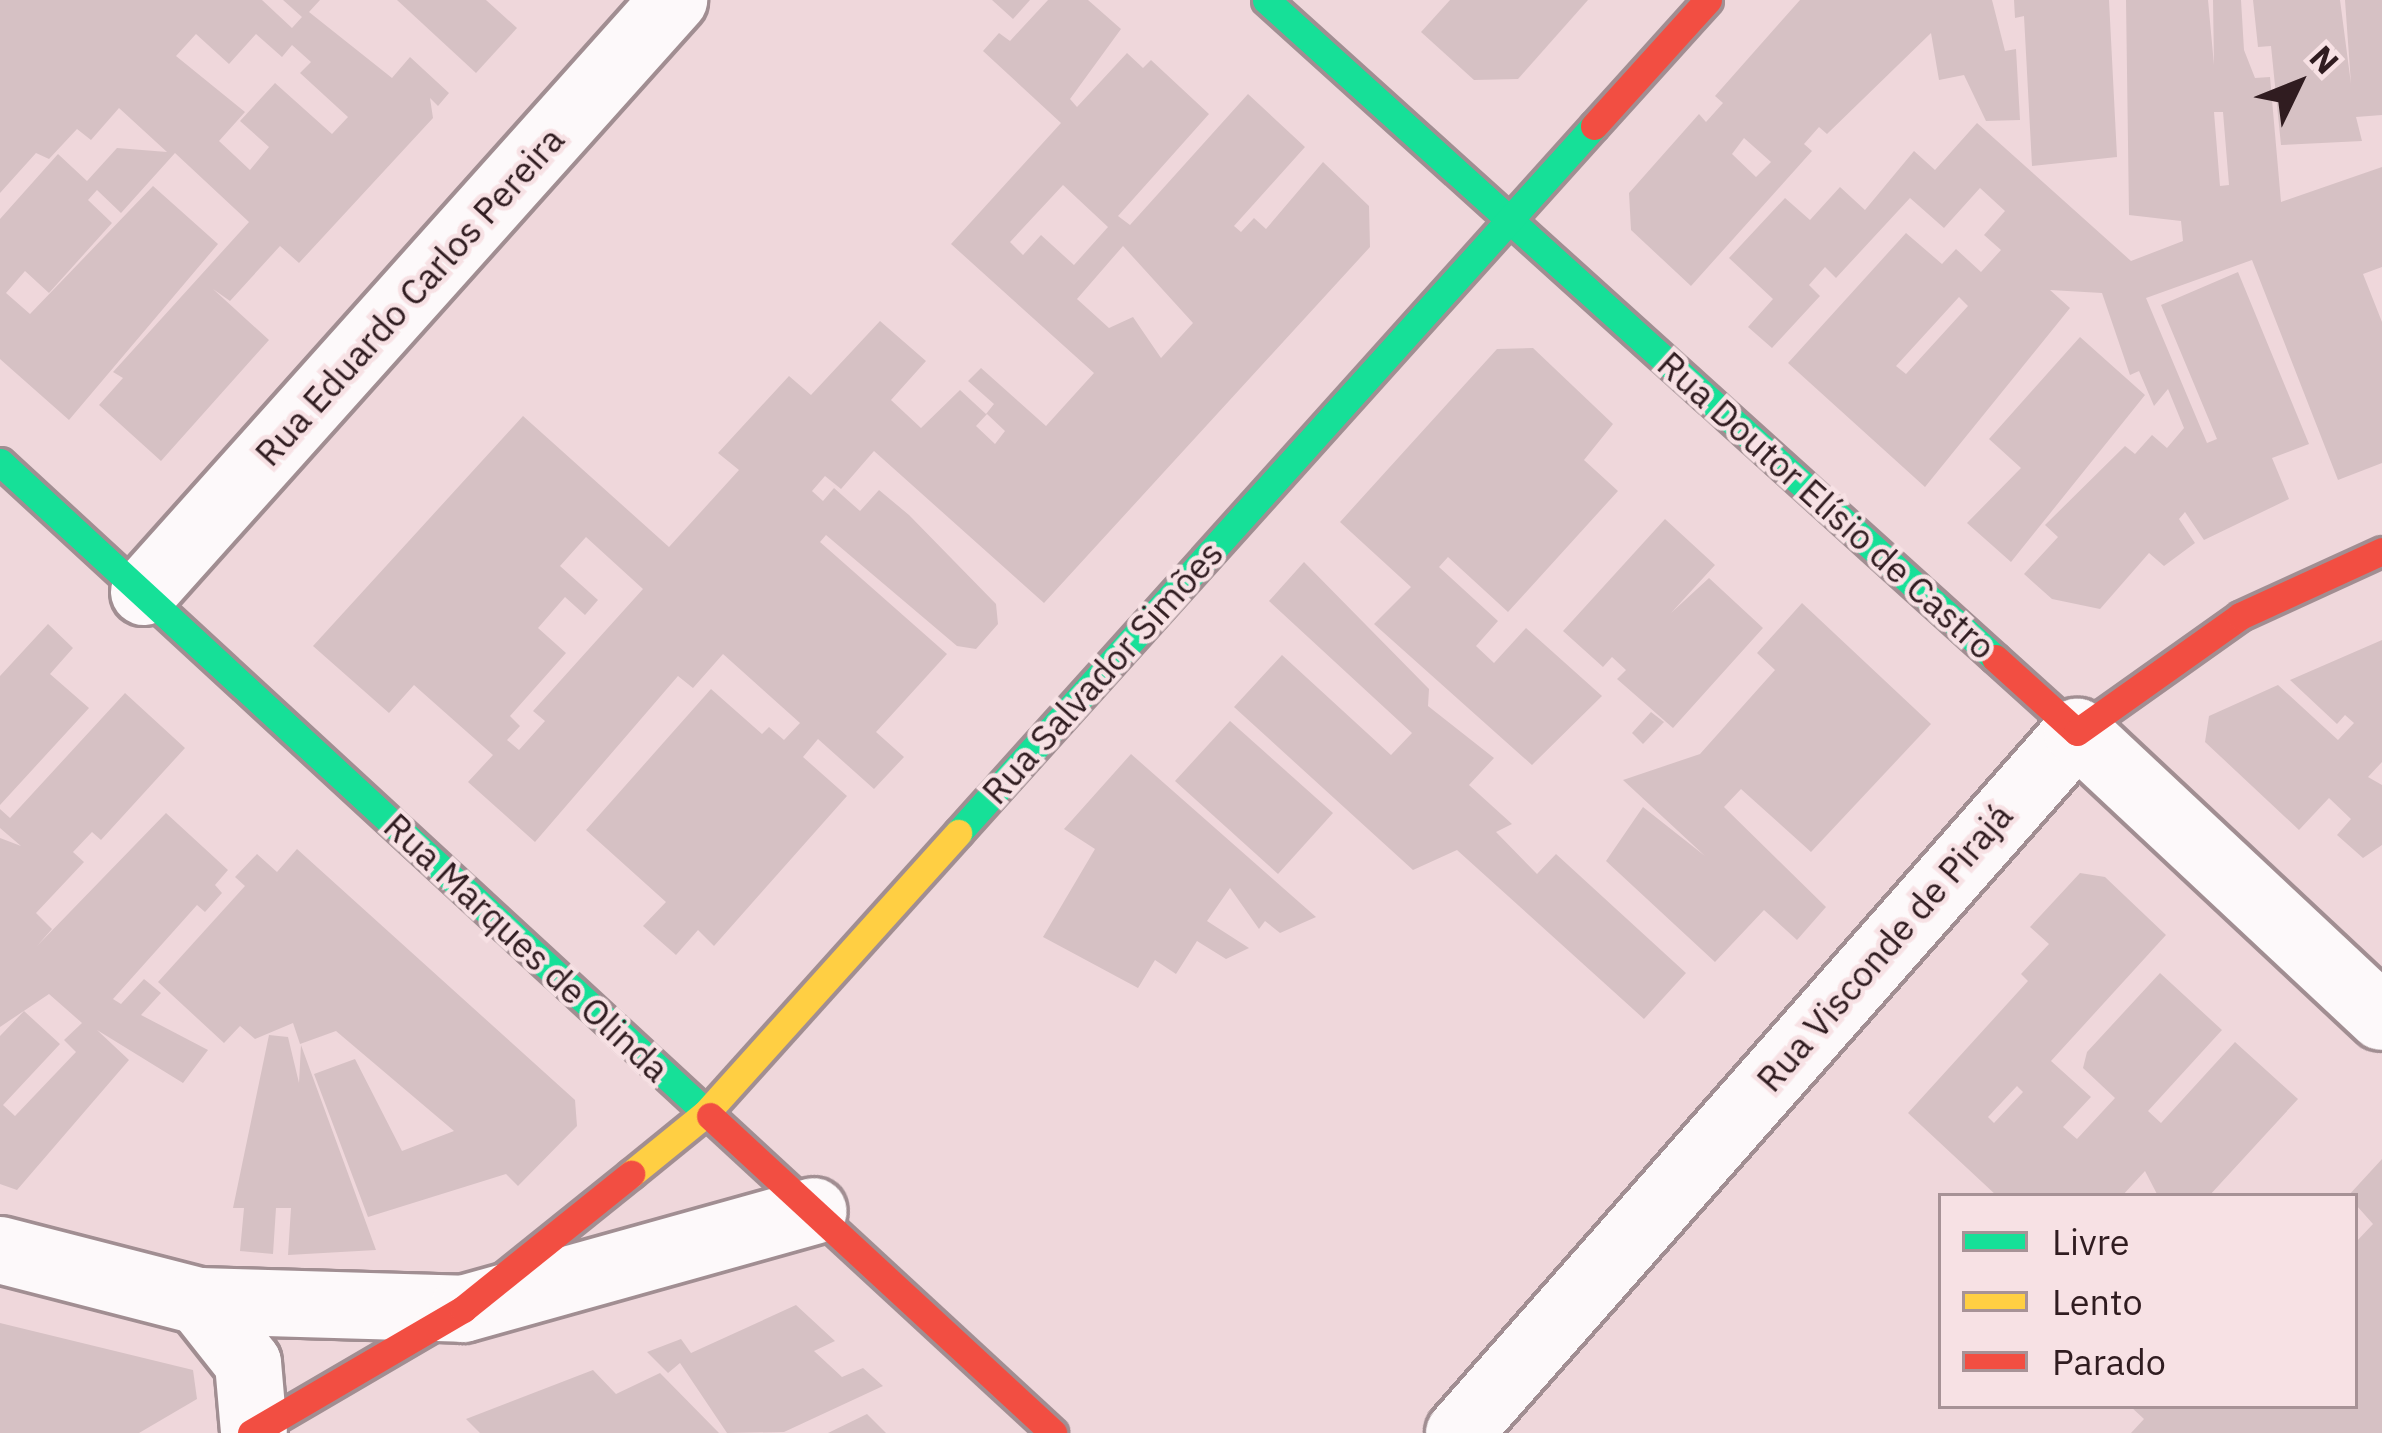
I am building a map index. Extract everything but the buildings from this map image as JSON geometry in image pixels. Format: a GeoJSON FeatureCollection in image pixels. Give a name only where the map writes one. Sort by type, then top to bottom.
{"type":"FeatureCollection","features":[{"type":"Feature","properties":{"kind":"street","name":"Rua Eduardo Carlos Pereira"},"geometry":{"type":"LineString","coordinates":[[144,592],[674,0]]}},
{"type":"Feature","properties":{"kind":"street","name":"Rua Doutor Elísio de Castro"},"geometry":{"type":"LineString","coordinates":[[1266,0],[2077,732],[2382,1017]]}},
{"type":"Feature","properties":{"kind":"street","name":"Rua Salvador Simões"},"geometry":{"type":"LineString","coordinates":[[252,1432],[464,1309],[706,1113],[1708,0]]}},
{"type":"Feature","properties":{"kind":"street","name":"Rua Marques de Olinda"},"geometry":{"type":"LineString","coordinates":[[0,462],[1054,1433]]}},
{"type":"Feature","properties":{"kind":"street","name":"Rua Visconde de Pirajá"},"geometry":{"type":"LineString","coordinates":[[1459,1433],[2077,732],[2240,616],[2382,551]]}},
{"type":"Feature","properties":{"kind":"street","name":"Rua Salvador Simões"},"geometry":{"type":"LineString","coordinates":[[464,1309],[814,1211]]}},
{"type":"Feature","properties":{"kind":"street"},"geometry":{"type":"LineString","coordinates":[[0,1250],[200,1301],[464,1309]]}},
{"type":"Feature","properties":{"kind":"street"},"geometry":{"type":"LineString","coordinates":[[200,1301],[248,1363],[252,1432]]}},
{"type":"Feature","properties":{"kind":"traffic: fast"},"geometry":{"type":"LineString","coordinates":[[1266,0],[1995,658]]}},
{"type":"Feature","properties":{"kind":"traffic: fast"},"geometry":{"type":"LineString","coordinates":[[958,833],[1594,126]]}},
{"type":"Feature","properties":{"kind":"traffic: fast"},"geometry":{"type":"LineString","coordinates":[[0,462],[710,1116]]}},
{"type":"Feature","properties":{"kind":"traffic: slow"},"geometry":{"type":"LineString","coordinates":[[631,1174],[706,1113],[958,833]]}},
{"type":"Feature","properties":{"kind":"traffic: jam"},"geometry":{"type":"LineString","coordinates":[[1594,126],[1708,0]]}},
{"type":"Feature","properties":{"kind":"traffic: jam"},"geometry":{"type":"LineString","coordinates":[[1995,658],[2077,732],[2240,616],[2382,551]]}},
{"type":"Feature","properties":{"kind":"traffic: jam"},"geometry":{"type":"LineString","coordinates":[[710,1116],[1053,1433]]}},
{"type":"Feature","properties":{"kind":"traffic: jam"},"geometry":{"type":"LineString","coordinates":[[251,1433],[463,1309],[631,1174]]}}]}
